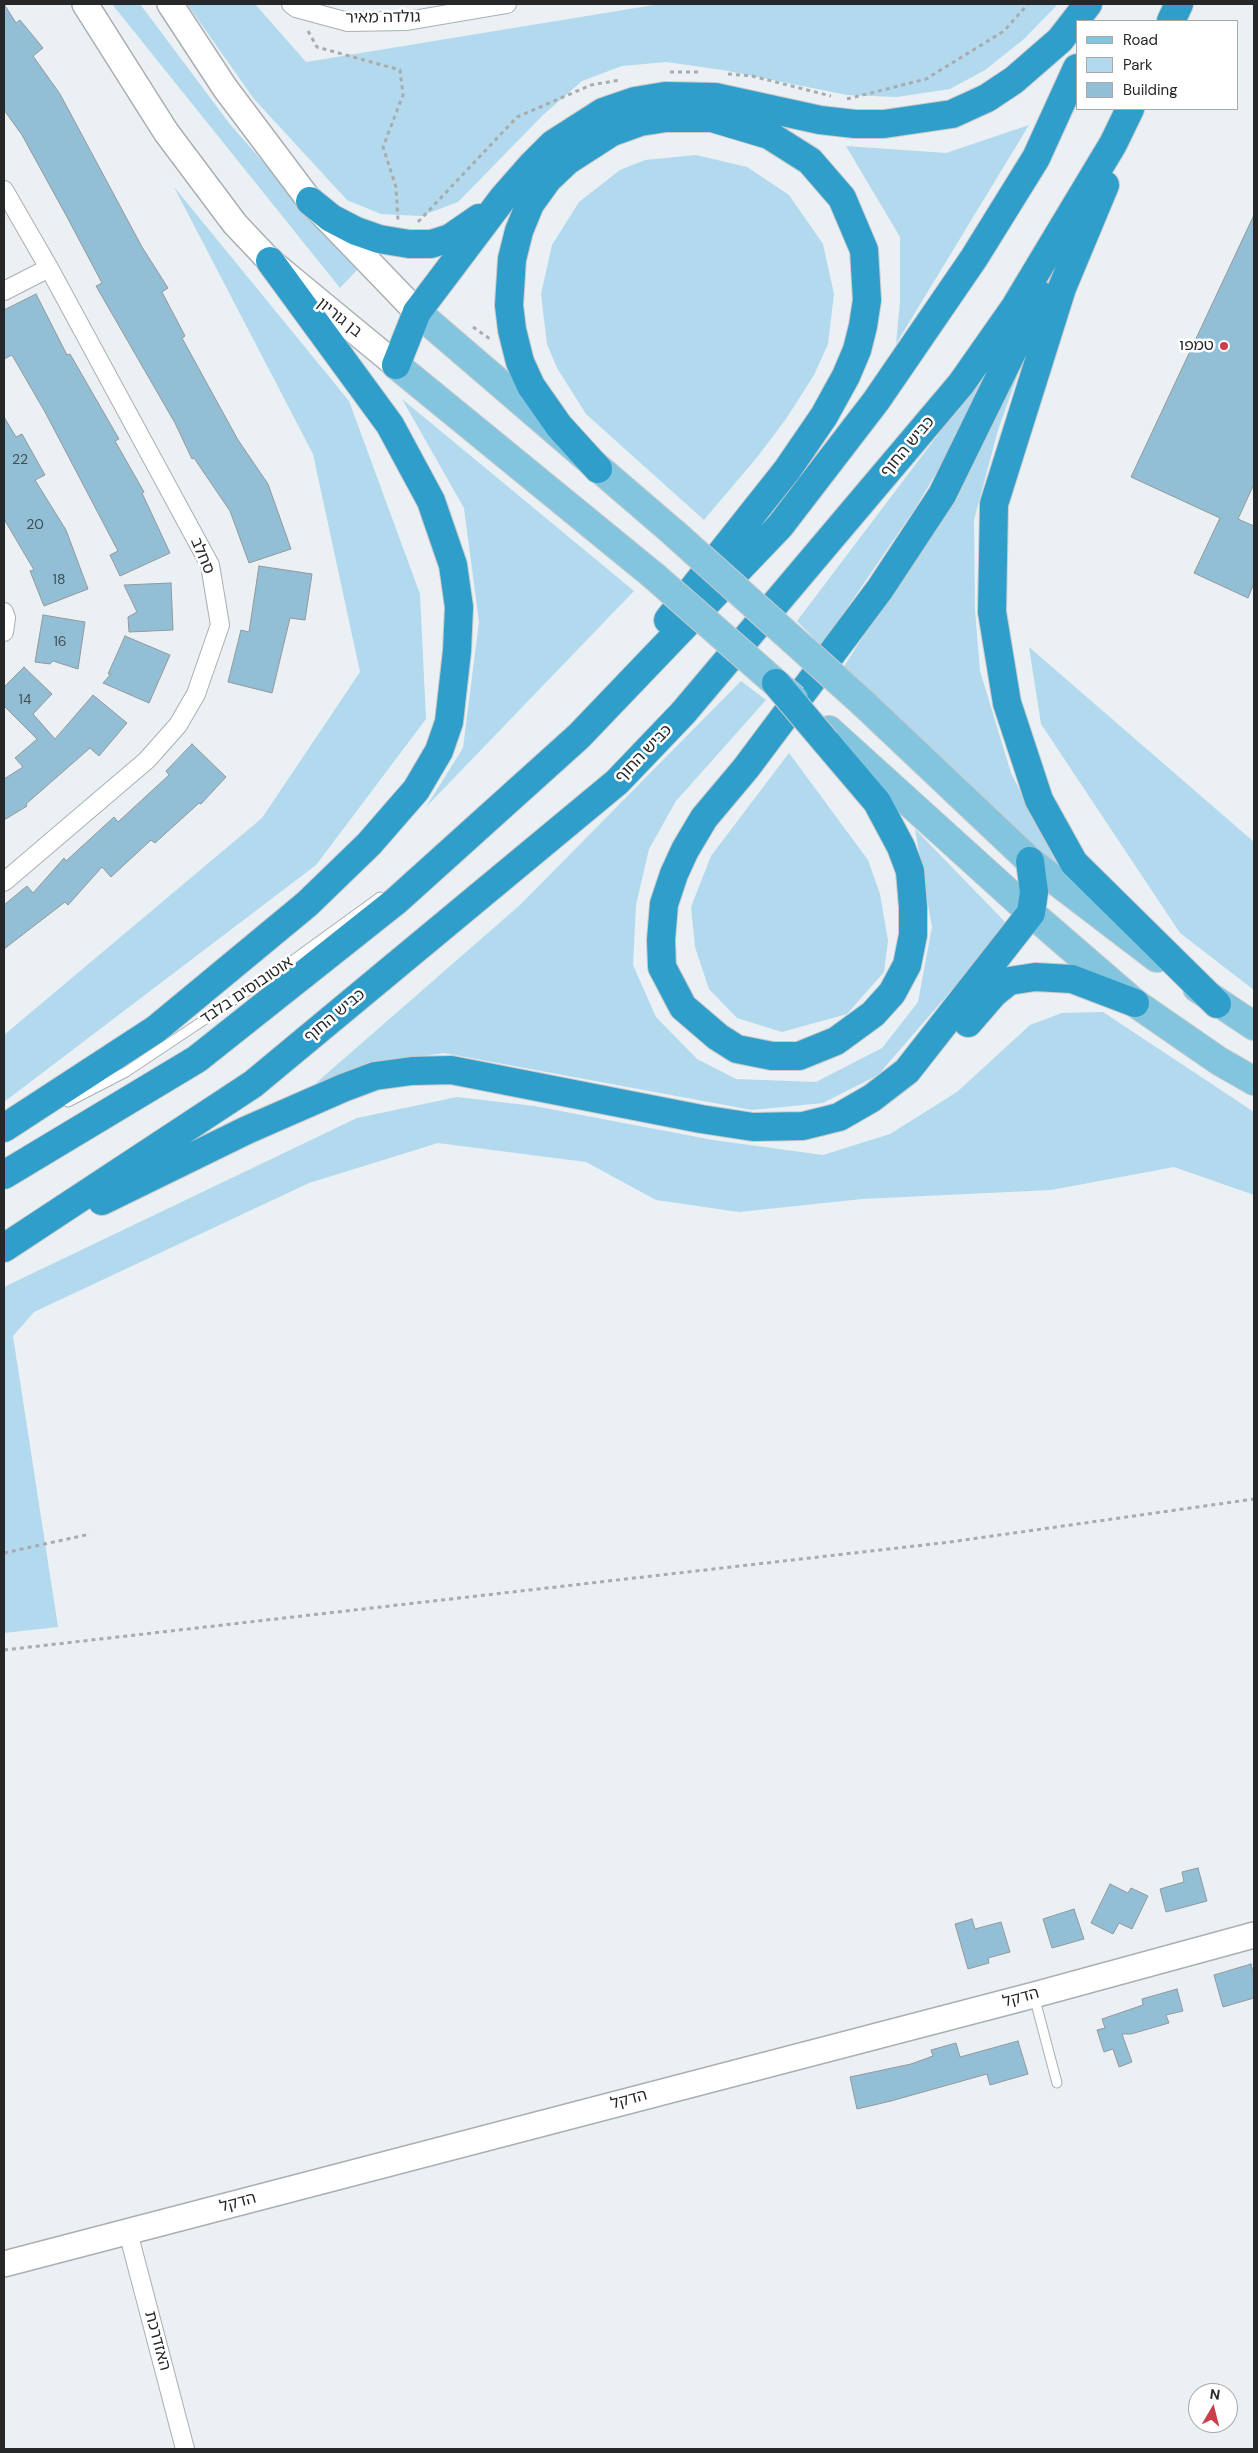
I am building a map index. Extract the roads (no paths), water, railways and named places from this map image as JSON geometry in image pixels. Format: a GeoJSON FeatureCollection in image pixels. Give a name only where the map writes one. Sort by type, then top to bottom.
{"type":"FeatureCollection","features":[{"type":"Feature","properties":{"kind":"highway"},"geometry":{"type":"LineString","coordinates":[[396,365],[417,312],[504,198],[532,164],[553,144],[603,112],[635,100],[665,96],[714,96],[820,120],[855,124],[884,124],[952,114],[987,98],[1014,80],[1060,40],[1088,4]]}},
{"type":"Feature","properties":{"kind":"highway"},"geometry":{"type":"LineString","coordinates":[[1098,20],[1106,4]]}},
{"type":"Feature","properties":{"kind":"highway"},"geometry":{"type":"LineString","coordinates":[[1172,20],[1179,4]]}},
{"type":"Feature","properties":{"kind":"highway"},"geometry":{"type":"LineString","coordinates":[[4,1175],[197,1059],[396,901],[579,736],[780,526],[876,402],[974,258],[1036,158],[1076,70]]}},
{"type":"Feature","properties":{"kind":"highway","name":"כביש החוף"},"geometry":{"type":"LineString","coordinates":[[4,1249],[253,1084],[617,782],[683,713],[961,384],[1014,307],[1113,144],[1130,110]]}},
{"type":"Feature","properties":{"kind":"highway"},"geometry":{"type":"LineString","coordinates":[[1136,110],[1062,288],[994,504],[992,612],[1007,702],[1012,720],[1039,800],[1074,863],[1218,1004]]}},
{"type":"Feature","properties":{"kind":"highway"},"geometry":{"type":"LineString","coordinates":[[579,736],[689,592],[787,470],[824,416],[846,376],[857,350],[864,326],[867,300],[864,250],[842,198],[810,161],[770,135],[712,118],[666,118],[640,122],[612,132],[567,161],[548,179],[530,204],[519,231],[510,277],[509,305],[514,341],[520,362],[531,386],[559,426],[598,469]]}},
{"type":"Feature","properties":{"kind":"highway"},"geometry":{"type":"LineString","coordinates":[[776,683],[828,736],[877,802],[901,847],[910,871],[914,907],[913,935],[907,965],[892,993],[873,1014],[836,1041],[799,1056],[772,1056],[737,1049],[718,1037],[683,1007],[662,967],[661,940],[664,904],[674,874],[685,850],[704,818],[746,768],[880,589],[942,494],[1113,144]]}},
{"type":"Feature","properties":{"kind":"highway"},"geometry":{"type":"LineString","coordinates":[[310,201],[331,218],[356,230],[396,242],[431,244],[450,238],[469,228],[504,198]]}},
{"type":"Feature","properties":{"kind":"highway"},"geometry":{"type":"LineString","coordinates":[[4,1128],[156,1029],[306,904],[369,844],[416,790],[439,751],[448,722],[457,651],[459,607],[453,565],[431,501],[390,425],[270,261]]}},
{"type":"Feature","properties":{"kind":"highway"},"geometry":{"type":"LineString","coordinates":[[701,1119],[753,1127],[804,1126],[839,1117],[872,1098],[907,1071],[1031,913],[1034,892],[1030,861]]}},
{"type":"Feature","properties":{"kind":"highway"},"geometry":{"type":"LineString","coordinates":[[4,1249],[247,1130],[375,1076],[412,1071],[451,1070],[783,1135],[830,1131],[874,1114],[935,1062],[994,993],[1009,981],[1035,977],[1072,980],[1135,1003]]}},
{"type":"Feature","properties":{"kind":"main road"},"geometry":{"type":"LineString","coordinates":[[417,312],[674,533],[862,703],[1030,861],[1218,1004],[1254,1026]]}},
{"type":"Feature","properties":{"kind":"main road","name":"בן גוריון"},"geometry":{"type":"LineString","coordinates":[[396,365],[654,576],[776,683]]}},
{"type":"Feature","properties":{"kind":"main road"},"geometry":{"type":"LineString","coordinates":[[828,736],[1135,1003],[1218,1060],[1254,1081]]}},
{"type":"Feature","properties":{"kind":"street","name":"בן גוריון"},"geometry":{"type":"LineString","coordinates":[[85,4],[166,132],[234,224],[270,261],[396,365]]}},
{"type":"Feature","properties":{"kind":"street"},"geometry":{"type":"LineString","coordinates":[[170,4],[225,88],[310,201],[417,312]]}},
{"type":"Feature","properties":{"kind":"street","name":"גולדה מאיר"},"geometry":{"type":"LineString","coordinates":[[294,6],[348,22],[358,22],[407,21],[507,4]]}},
{"type":"Feature","properties":{"kind":"street","name":"סחלב"},"geometry":{"type":"LineString","coordinates":[[4,190],[49,268],[210,565],[220,625],[196,694],[178,725],[147,760],[4,882]]}},
{"type":"Feature","properties":{"kind":"street"},"geometry":{"type":"LineString","coordinates":[[4,291],[49,268]]}},
{"type":"Feature","properties":{"kind":"street"},"geometry":{"type":"LineString","coordinates":[[4,612],[6,618],[4,632]]}},
{"type":"Feature","properties":{"kind":"street","name":"הדקל"},"geometry":{"type":"LineString","coordinates":[[4,2264],[1034,1995],[1254,1935]]}},
{"type":"Feature","properties":{"kind":"street","name":"האזדרכת"},"geometry":{"type":"LineString","coordinates":[[128,2232],[185,2449]]}},
{"type":"Feature","properties":{"kind":"lane"},"geometry":{"type":"LineString","coordinates":[[413,872],[478,826]]}},
{"type":"Feature","properties":{"kind":"lane","name":"אוטובוסים בלבד"},"geometry":{"type":"LineString","coordinates":[[56,1108],[126,1072],[285,966],[389,890]]}},
{"type":"Feature","properties":{"kind":"lane"},"geometry":{"type":"LineString","coordinates":[[4,1134],[47,1112]]}},
{"type":"Feature","properties":{"kind":"lane"},"geometry":{"type":"LineString","coordinates":[[1034,1995],[1057,2082]]}},
{"type":"Feature","properties":{"kind":"place","name":"טמפו"},"geometry":{"type":"Point","coordinates":[1224,346]}}]}
